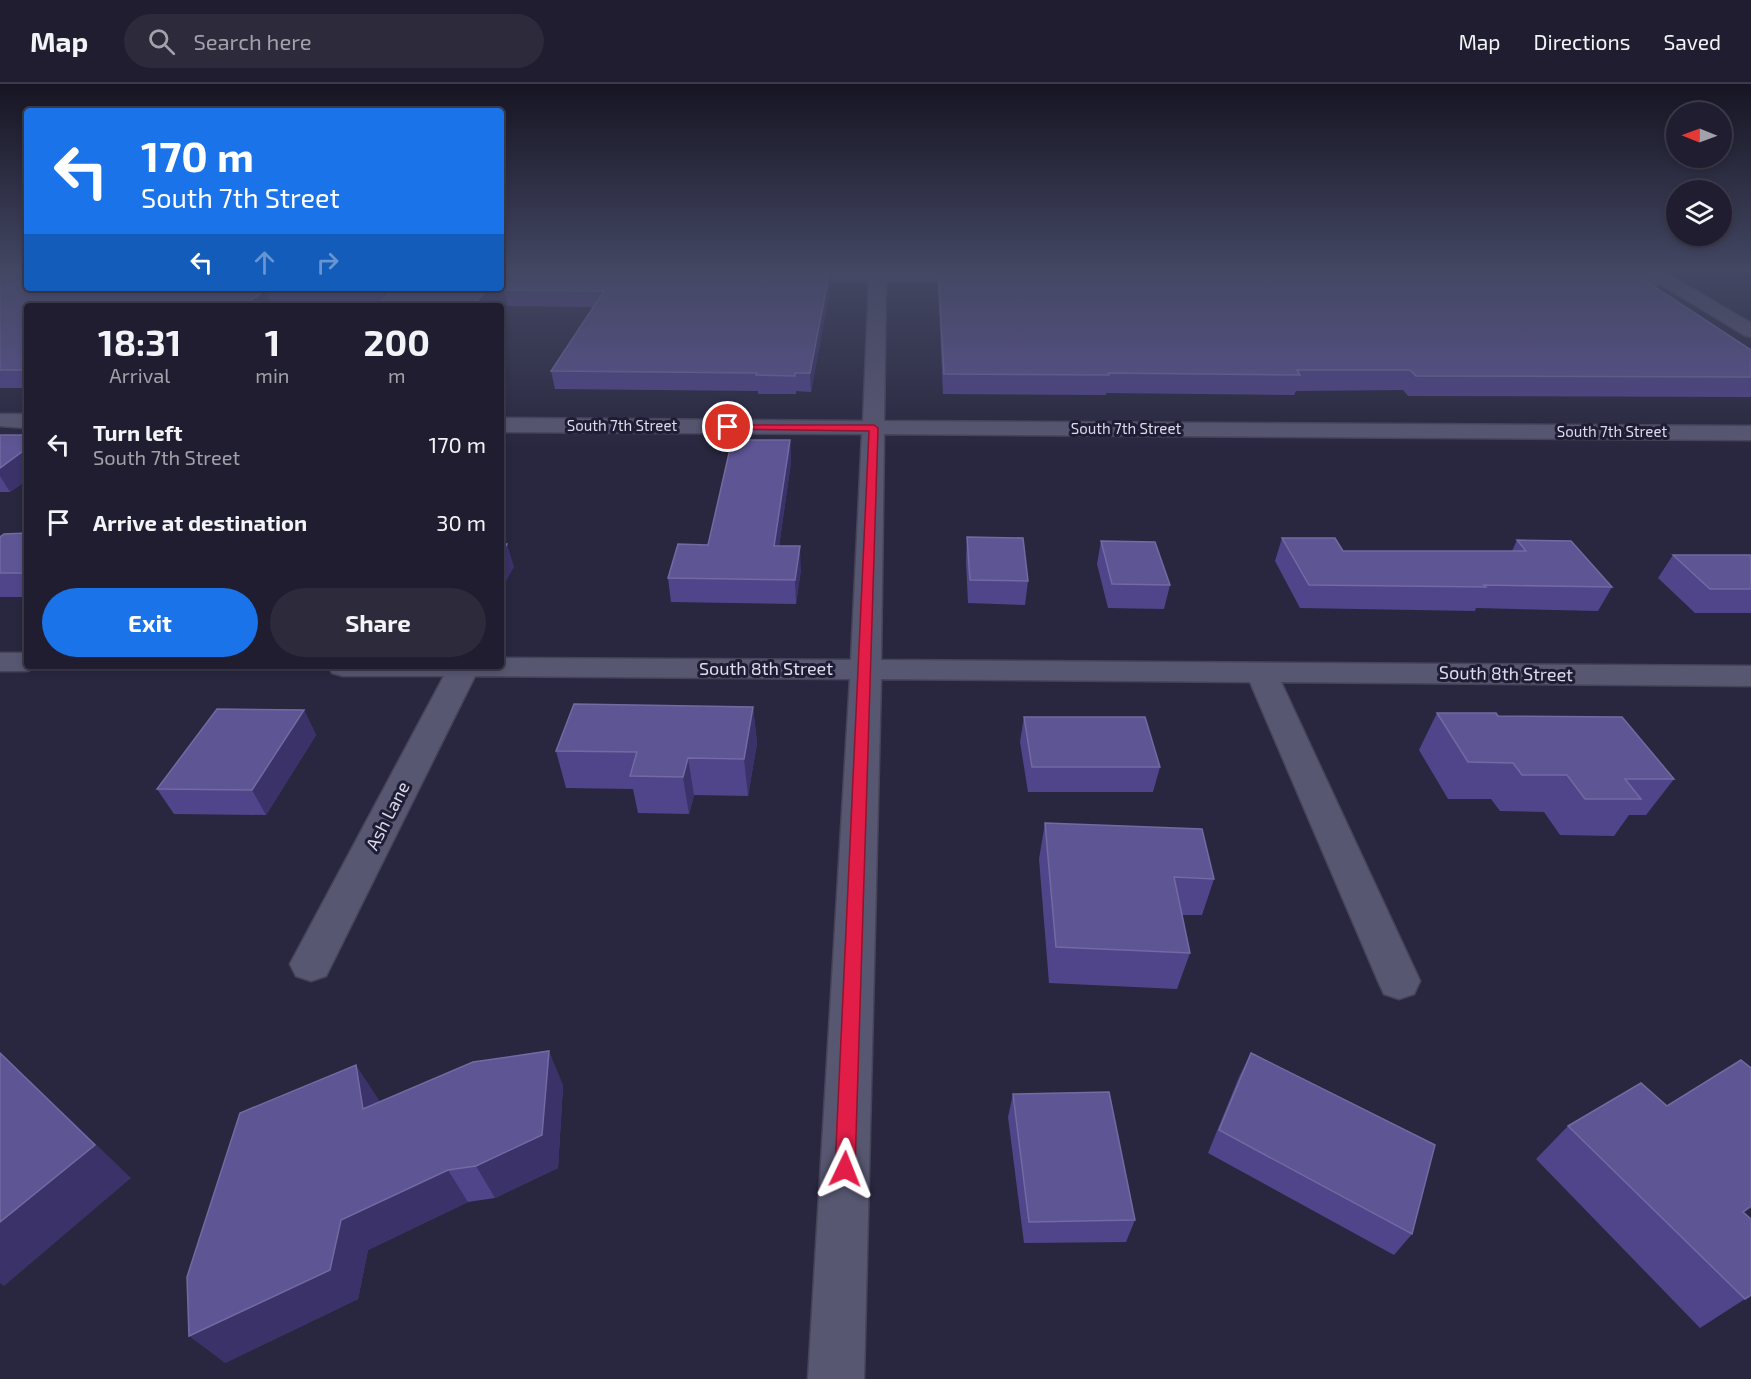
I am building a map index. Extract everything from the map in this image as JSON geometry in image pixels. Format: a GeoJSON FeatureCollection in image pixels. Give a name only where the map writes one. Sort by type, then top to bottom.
{"type":"FeatureCollection","features":[{"type":"Feature","properties":{"kind":"street"},"geometry":{"type":"LineString","coordinates":[[836,1379],[866,669],[877,329]]}},
{"type":"Feature","properties":{"kind":"street"},"geometry":{"type":"LineString","coordinates":[[0,420],[24,421]]}},
{"type":"Feature","properties":{"kind":"street","name":"South 7th Street"},"geometry":{"type":"LineString","coordinates":[[504,425],[1751,433]]}},
{"type":"Feature","properties":{"kind":"street"},"geometry":{"type":"LineString","coordinates":[[0,662],[24,662]]}},
{"type":"Feature","properties":{"kind":"street","name":"South 8th Street"},"geometry":{"type":"LineString","coordinates":[[504,668],[1751,676]]}},
{"type":"Feature","properties":{"kind":"street","name":"Ash Lane"},"geometry":{"type":"LineString","coordinates":[[311,964],[463,669]]}},
{"type":"Feature","properties":{"kind":"street"},"geometry":{"type":"LineString","coordinates":[[1261,672],[1399,981]]}},
{"type":"Feature","properties":{"kind":"building"},"geometry":{"type":"Polygon","coordinates":[[[0,329],[24,329],[24,370],[0,370],[0,329]]]}},
{"type":"Feature","properties":{"kind":"building"},"geometry":{"type":"Polygon","coordinates":[[[579,329],[818,329],[810,373],[795,373],[795,376],[756,375],[757,373],[551,371],[579,329]]]}},
{"type":"Feature","properties":{"kind":"building"},"geometry":{"type":"Polygon","coordinates":[[[941,329],[1720,329],[1751,350],[1751,377],[1416,376],[1410,370],[1297,370],[1300,375],[944,374],[941,329]]]}},
{"type":"Feature","properties":{"kind":"building"},"geometry":{"type":"Polygon","coordinates":[[[0,435],[24,435],[24,450],[0,468],[0,435]]]}},
{"type":"Feature","properties":{"kind":"building"},"geometry":{"type":"Polygon","coordinates":[[[732,440],[790,440],[774,546],[800,546],[795,580],[668,578],[678,544],[708,545],[732,440]]]}},
{"type":"Feature","properties":{"kind":"building"},"geometry":{"type":"Polygon","coordinates":[[[24,533],[24,573],[0,573],[0,537],[4,534],[24,533]]]}},
{"type":"Feature","properties":{"kind":"building"},"geometry":{"type":"Polygon","coordinates":[[[967,537],[1023,538],[1028,581],[970,580],[967,537]]]}},
{"type":"Feature","properties":{"kind":"building"},"geometry":{"type":"Polygon","coordinates":[[[1282,538],[1335,538],[1343,551],[1526,551],[1517,540],[1571,541],[1612,587],[1309,585],[1282,538]]]}},
{"type":"Feature","properties":{"kind":"building"},"geometry":{"type":"Polygon","coordinates":[[[1101,541],[1155,542],[1170,585],[1112,584],[1101,541]]]}},
{"type":"Feature","properties":{"kind":"building"},"geometry":{"type":"Polygon","coordinates":[[[1673,555],[1751,555],[1751,589],[1710,589],[1673,555]]]}},
{"type":"Feature","properties":{"kind":"building"},"geometry":{"type":"Polygon","coordinates":[[[574,704],[753,707],[744,759],[688,758],[683,777],[630,776],[637,752],[556,751],[574,704]]]}},
{"type":"Feature","properties":{"kind":"building"},"geometry":{"type":"Polygon","coordinates":[[[217,709],[304,710],[252,790],[157,789],[217,709]]]}},
{"type":"Feature","properties":{"kind":"building"},"geometry":{"type":"Polygon","coordinates":[[[1437,713],[1622,717],[1674,779],[1625,779],[1641,799],[1585,799],[1567,775],[1522,775],[1513,763],[1468,762],[1437,713]]]}},
{"type":"Feature","properties":{"kind":"building"},"geometry":{"type":"Polygon","coordinates":[[[1024,717],[1145,717],[1160,767],[1032,767],[1024,717]]]}},
{"type":"Feature","properties":{"kind":"building"},"geometry":{"type":"Polygon","coordinates":[[[1045,823],[1202,829],[1214,879],[1174,877],[1190,953],[1056,947],[1045,823]]]}},
{"type":"Feature","properties":{"kind":"building"},"geometry":{"type":"Polygon","coordinates":[[[549,1051],[542,1135],[476,1166],[448,1170],[341,1220],[330,1270],[189,1336],[187,1277],[240,1113],[356,1065],[363,1109],[473,1062],[549,1051]]]}},
{"type":"Feature","properties":{"kind":"building"},"geometry":{"type":"Polygon","coordinates":[[[0,1053],[95,1145],[0,1222],[0,1053]]]}},
{"type":"Feature","properties":{"kind":"building"},"geometry":{"type":"Polygon","coordinates":[[[1251,1053],[1435,1145],[1412,1234],[1219,1130],[1251,1053]]]}},
{"type":"Feature","properties":{"kind":"building"},"geometry":{"type":"Polygon","coordinates":[[[1741,1060],[1751,1068],[1751,1206],[1743,1212],[1751,1219],[1751,1295],[1745,1299],[1568,1126],[1641,1083],[1667,1106],[1741,1060]]]}},
{"type":"Feature","properties":{"kind":"building"},"geometry":{"type":"Polygon","coordinates":[[[1109,1092],[1135,1220],[1029,1222],[1013,1094],[1109,1092]]]}},
{"type":"Feature","properties":{"kind":"route"},"geometry":{"type":"LineString","coordinates":[[728,427],[874,428],[845,1169]]}}]}
